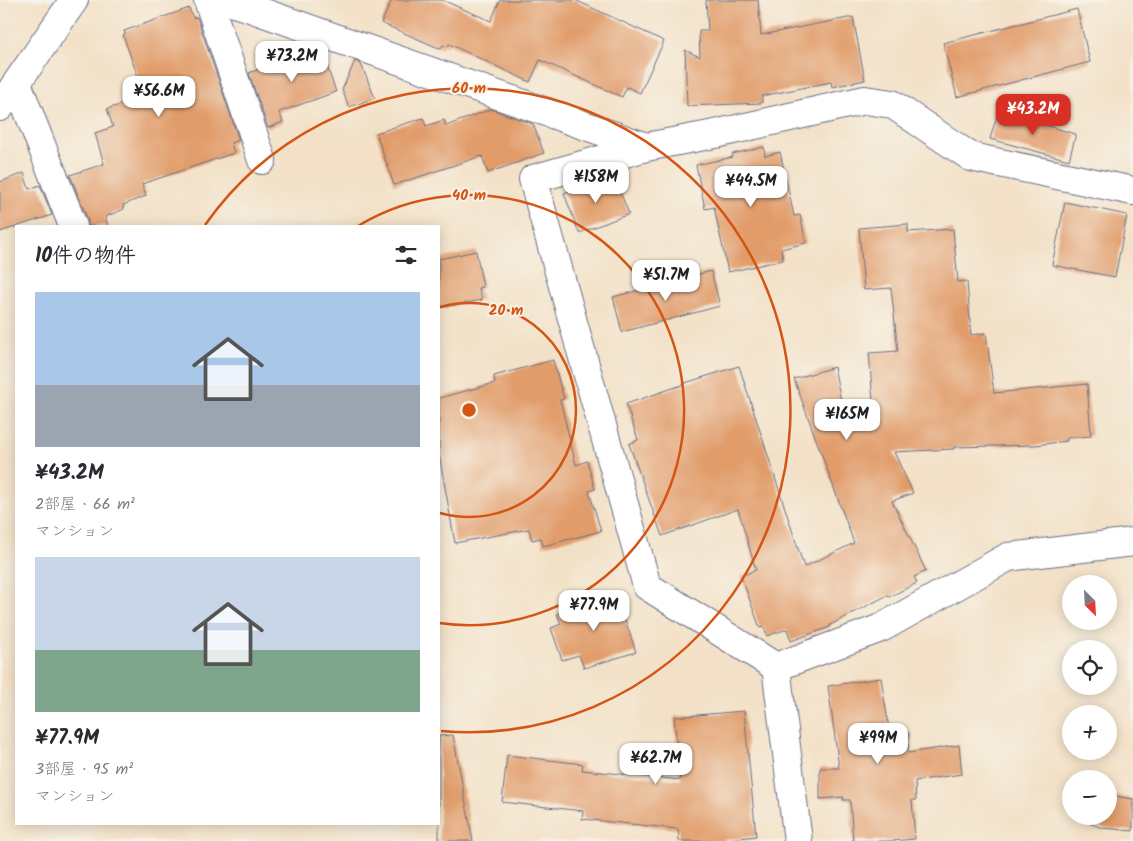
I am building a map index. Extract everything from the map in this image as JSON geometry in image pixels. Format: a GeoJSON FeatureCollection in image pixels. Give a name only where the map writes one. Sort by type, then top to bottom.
{"type":"FeatureCollection","features":[{"type":"Feature","properties":{"kind":"street"},"geometry":{"type":"LineString","coordinates":[[0,107],[9,86],[74,0]]}},
{"type":"Feature","properties":{"kind":"street"},"geometry":{"type":"LineString","coordinates":[[208,0],[262,160]]}},
{"type":"Feature","properties":{"kind":"street"},"geometry":{"type":"LineString","coordinates":[[224,0],[272,15],[646,147]]}},
{"type":"Feature","properties":{"kind":"street"},"geometry":{"type":"LineString","coordinates":[[9,86],[73,225]]}},
{"type":"Feature","properties":{"kind":"street"},"geometry":{"type":"LineString","coordinates":[[776,667],[646,586],[533,180],[646,147],[715,134],[865,100],[892,104],[971,157],[1133,191]]}},
{"type":"Feature","properties":{"kind":"street"},"geometry":{"type":"LineString","coordinates":[[776,667],[881,628],[1008,557],[1133,542]]}},
{"type":"Feature","properties":{"kind":"street"},"geometry":{"type":"LineString","coordinates":[[776,667],[798,841]]}},
{"type":"Feature","properties":{"kind":"building"},"geometry":{"type":"Polygon","coordinates":[[[392,0],[442,0],[491,21],[500,0],[575,0],[664,41],[640,93],[627,87],[622,97],[540,60],[530,82],[449,44],[447,47],[443,45],[441,49],[381,23],[392,0]]]}},
{"type":"Feature","properties":{"kind":"building"},"geometry":{"type":"Polygon","coordinates":[[[706,0],[758,0],[761,35],[853,17],[865,80],[832,87],[831,82],[762,96],[762,103],[687,106],[685,50],[700,57],[699,31],[708,31],[706,0]]]}},
{"type":"Feature","properties":{"kind":"building"},"geometry":{"type":"Polygon","coordinates":[[[189,8],[193,18],[197,17],[239,140],[231,143],[234,153],[142,184],[146,196],[123,205],[124,209],[105,217],[108,225],[88,225],[88,220],[70,175],[104,164],[95,133],[113,127],[107,109],[145,97],[123,35],[125,34],[124,31],[189,8]]]}},
{"type":"Feature","properties":{"kind":"building"},"geometry":{"type":"Polygon","coordinates":[[[1077,9],[1090,62],[957,97],[943,43],[1077,9]]]}},
{"type":"Feature","properties":{"kind":"building"},"geometry":{"type":"Polygon","coordinates":[[[311,46],[321,49],[336,92],[279,112],[283,122],[268,128],[249,73],[281,61],[280,57],[311,46]]]}},
{"type":"Feature","properties":{"kind":"building"},"geometry":{"type":"Polygon","coordinates":[[[355,61],[361,64],[375,98],[349,107],[342,90],[355,61]]]}},
{"type":"Feature","properties":{"kind":"building"},"geometry":{"type":"Polygon","coordinates":[[[491,109],[533,124],[544,153],[488,173],[482,156],[394,185],[376,133],[423,118],[426,126],[444,120],[446,126],[491,109]]]}},
{"type":"Feature","properties":{"kind":"building"},"geometry":{"type":"Polygon","coordinates":[[[998,112],[1076,134],[1069,160],[990,139],[998,112]]]}},
{"type":"Feature","properties":{"kind":"building"},"geometry":{"type":"Polygon","coordinates":[[[764,147],[765,156],[780,152],[794,216],[800,215],[806,243],[781,249],[783,260],[728,272],[714,207],[705,209],[696,165],[733,157],[732,154],[764,147]]]}},
{"type":"Feature","properties":{"kind":"building"},"geometry":{"type":"Polygon","coordinates":[[[24,173],[29,189],[40,185],[52,215],[21,225],[15,225],[15,227],[0,232],[0,182],[24,173]]]}},
{"type":"Feature","properties":{"kind":"building"},"geometry":{"type":"Polygon","coordinates":[[[613,174],[629,214],[579,233],[564,193],[613,174]]]}},
{"type":"Feature","properties":{"kind":"building"},"geometry":{"type":"Polygon","coordinates":[[[1065,202],[1127,215],[1115,277],[1052,265],[1065,202]]]}},
{"type":"Feature","properties":{"kind":"building"},"geometry":{"type":"Polygon","coordinates":[[[908,224],[908,232],[953,229],[958,282],[967,281],[971,335],[986,333],[994,393],[1087,384],[1091,436],[1067,438],[1067,441],[1036,445],[954,447],[954,449],[894,452],[913,493],[892,501],[926,571],[914,577],[917,583],[889,597],[888,595],[830,625],[830,627],[791,641],[787,629],[767,636],[764,627],[760,628],[741,576],[756,570],[738,509],[662,536],[629,444],[638,440],[626,404],[739,366],[804,567],[854,543],[794,379],[834,367],[847,430],[875,425],[869,353],[898,351],[891,288],[864,290],[859,228],[908,224]]]}},
{"type":"Feature","properties":{"kind":"building"},"geometry":{"type":"Polygon","coordinates":[[[476,251],[483,287],[479,288],[482,300],[440,308],[440,259],[476,251]]]}},
{"type":"Feature","properties":{"kind":"building"},"geometry":{"type":"Polygon","coordinates":[[[711,271],[720,306],[622,332],[613,297],[711,271]]]}},
{"type":"Feature","properties":{"kind":"building"},"geometry":{"type":"Polygon","coordinates":[[[553,360],[564,399],[560,400],[576,465],[587,461],[595,489],[589,491],[601,531],[543,546],[541,538],[532,540],[529,529],[455,543],[440,460],[440,398],[495,383],[494,376],[553,360]]]}},
{"type":"Feature","properties":{"kind":"building"},"geometry":{"type":"Polygon","coordinates":[[[616,593],[636,652],[584,668],[579,655],[562,660],[551,628],[561,624],[557,614],[616,593]]]}},
{"type":"Feature","properties":{"kind":"building"},"geometry":{"type":"Polygon","coordinates":[[[881,678],[890,735],[909,733],[908,753],[959,745],[962,774],[915,781],[916,800],[912,800],[915,839],[853,841],[850,800],[843,800],[844,797],[820,799],[820,768],[839,768],[828,686],[881,678]]]}},
{"type":"Feature","properties":{"kind":"building"},"geometry":{"type":"Polygon","coordinates":[[[744,711],[756,836],[716,841],[679,841],[678,829],[582,819],[583,811],[502,802],[507,755],[583,764],[582,770],[680,780],[674,717],[744,711]]]}},
{"type":"Feature","properties":{"kind":"building"},"geometry":{"type":"Polygon","coordinates":[[[453,735],[473,841],[439,841],[440,736],[453,735]]]}},
{"type":"Feature","properties":{"kind":"building"},"geometry":{"type":"Polygon","coordinates":[[[1117,796],[1133,799],[1133,831],[1103,828],[1094,825],[1117,825],[1117,796]]]}}]}
